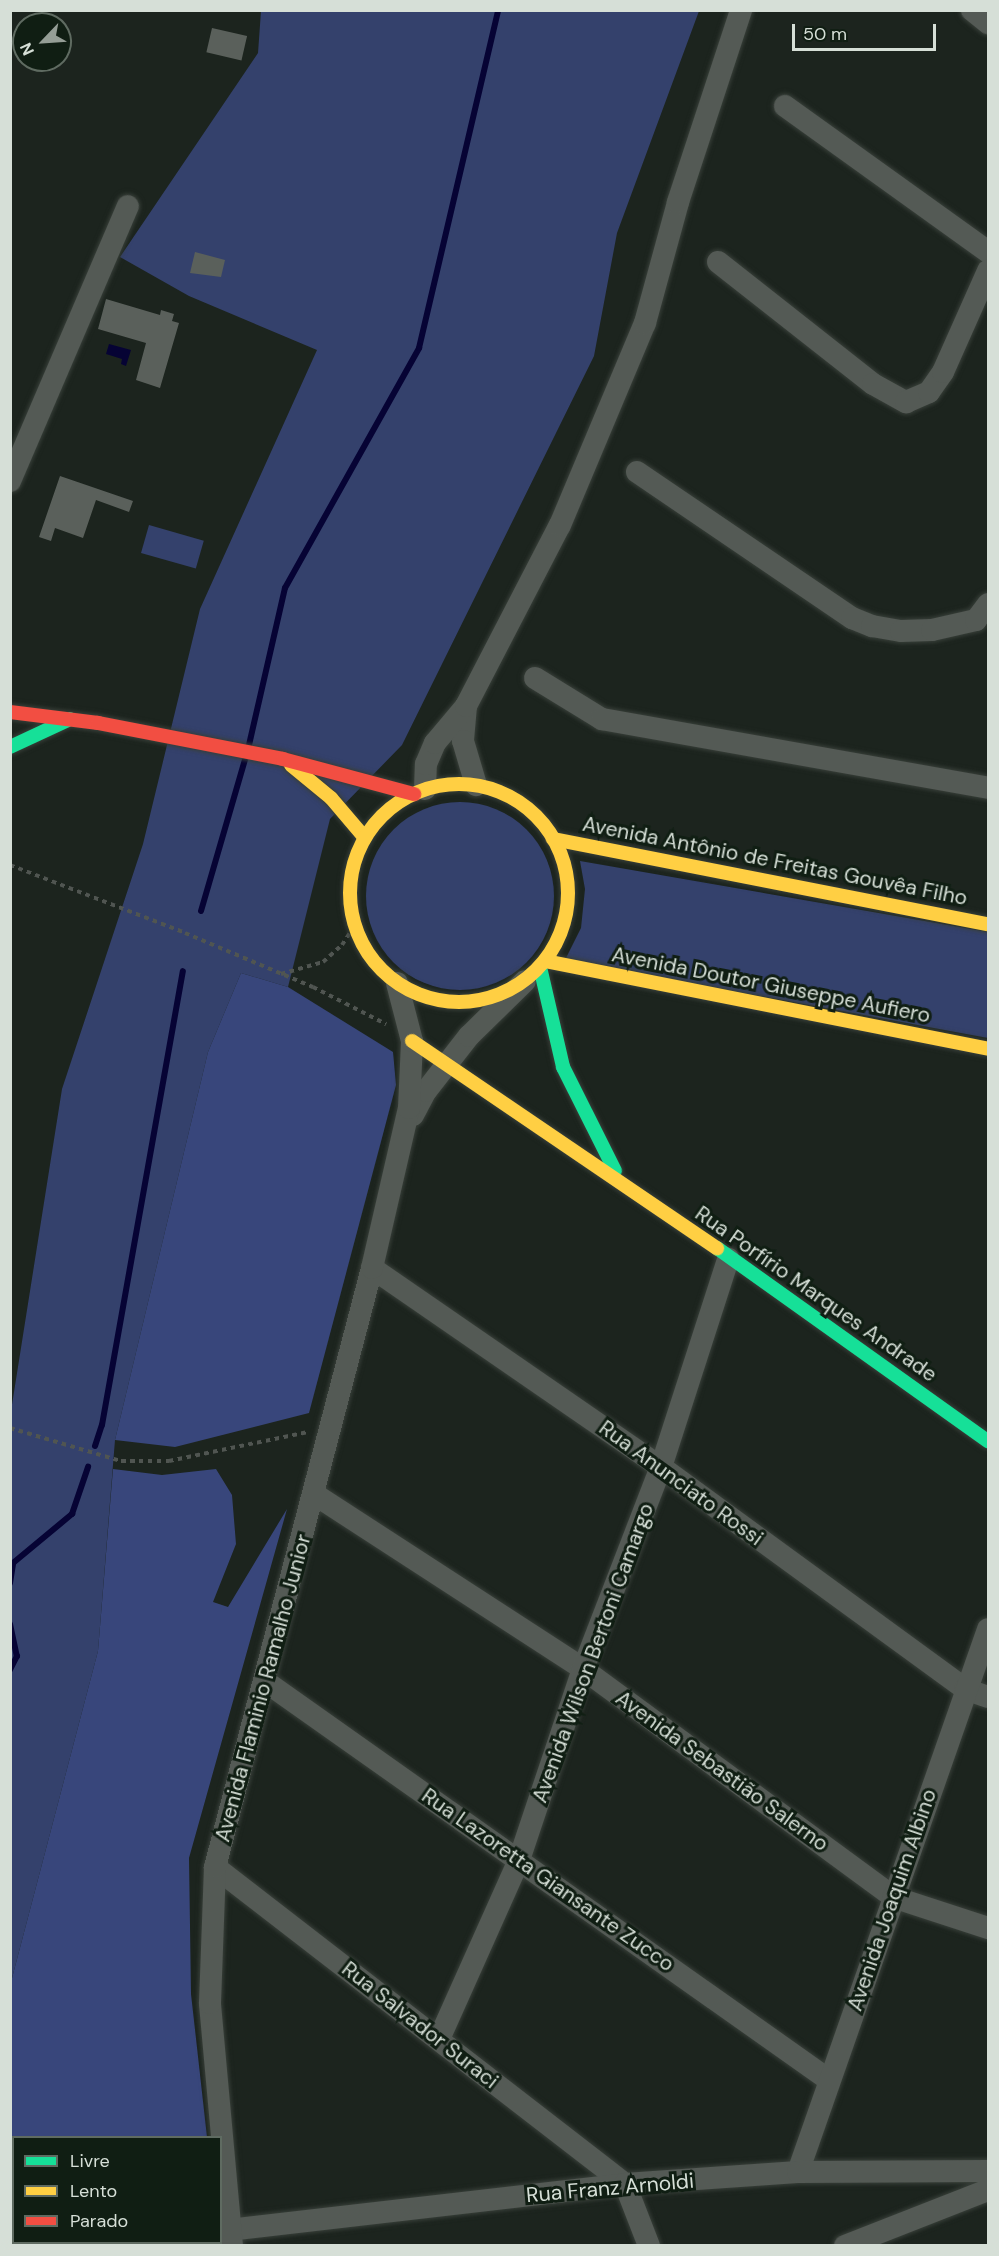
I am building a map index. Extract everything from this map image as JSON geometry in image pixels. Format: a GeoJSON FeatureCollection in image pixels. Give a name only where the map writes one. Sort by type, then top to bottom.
{"type":"FeatureCollection","features":[{"type":"Feature","properties":{"kind":"street"},"geometry":{"type":"LineString","coordinates":[[10,712],[70,719],[278,758],[419,791],[476,785],[516,801],[533,814],[553,839],[565,870],[568,902],[561,933],[537,970],[505,992],[461,1003],[439,1001],[397,983],[379,967],[355,925],[350,890],[354,863],[365,838],[386,812],[419,791],[435,742],[466,706],[560,525],[645,323],[678,202],[741,10]]}},
{"type":"Feature","properties":{"kind":"street"},"geometry":{"type":"LineString","coordinates":[[972,10],[988,23]]}},
{"type":"Feature","properties":{"kind":"street"},"geometry":{"type":"LineString","coordinates":[[785,106],[988,252]]}},
{"type":"Feature","properties":{"kind":"street"},"geometry":{"type":"LineString","coordinates":[[10,481],[128,206]]}},
{"type":"Feature","properties":{"kind":"street"},"geometry":{"type":"LineString","coordinates":[[718,262],[892,398],[906,402],[920,399],[929,392],[943,372],[988,271]]}},
{"type":"Feature","properties":{"kind":"street"},"geometry":{"type":"LineString","coordinates":[[637,472],[852,618],[901,631],[932,630],[984,620]]}},
{"type":"Feature","properties":{"kind":"street"},"geometry":{"type":"LineString","coordinates":[[535,678],[602,719],[988,788]]}},
{"type":"Feature","properties":{"kind":"street"},"geometry":{"type":"LineString","coordinates":[[466,706],[463,741],[476,785]]}},
{"type":"Feature","properties":{"kind":"street"},"geometry":{"type":"LineString","coordinates":[[10,747],[70,719]]}},
{"type":"Feature","properties":{"kind":"street"},"geometry":{"type":"LineString","coordinates":[[278,758],[331,798],[365,838]]}},
{"type":"Feature","properties":{"kind":"street","name":"Avenida Antônio de Freitas Gouvêa Filho"},"geometry":{"type":"LineString","coordinates":[[553,839],[988,924]]}},
{"type":"Feature","properties":{"kind":"street","name":"Avenida Doutor Giuseppe Aufiero"},"geometry":{"type":"LineString","coordinates":[[537,970],[988,1050]]}},
{"type":"Feature","properties":{"kind":"street","name":"Avenida Flaminio Ramalho Junior"},"geometry":{"type":"LineString","coordinates":[[400,1140],[426,1091],[448,1063],[537,970]]}},
{"type":"Feature","properties":{"kind":"street","name":"Rua Porfírio Marques Andrade"},"geometry":{"type":"LineString","coordinates":[[537,970],[563,1067],[581,1109],[620,1179]]}},
{"type":"Feature","properties":{"kind":"street","name":"Avenida Flaminio Ramalho Junior"},"geometry":{"type":"LineString","coordinates":[[220,2136],[210,2003],[215,1867],[266,1682],[329,1426],[372,1268],[411,1097],[412,1041],[397,983]]}},
{"type":"Feature","properties":{"kind":"street","name":"Rua Porfírio Marques Andrade"},"geometry":{"type":"LineString","coordinates":[[412,1041],[620,1179],[728,1259],[988,1441]]}},
{"type":"Feature","properties":{"kind":"street","name":"Avenida Wilson Bertoni Camargo"},"geometry":{"type":"LineString","coordinates":[[439,2039],[519,1860],[583,1669],[660,1467],[728,1259]]}},
{"type":"Feature","properties":{"kind":"street","name":"Rua Anunciato Rossi"},"geometry":{"type":"LineString","coordinates":[[372,1268],[660,1467],[965,1689],[988,1697]]}},
{"type":"Feature","properties":{"kind":"street","name":"Avenida Sebastião Salerno"},"geometry":{"type":"LineString","coordinates":[[314,1494],[583,1669],[893,1897],[988,1928]]}},
{"type":"Feature","properties":{"kind":"street","name":"Avenida Joaquim Albino"},"geometry":{"type":"LineString","coordinates":[[798,2172],[965,1689],[988,1629]]}},
{"type":"Feature","properties":{"kind":"street","name":"Rua Lazoretta Giansante Zucco"},"geometry":{"type":"LineString","coordinates":[[266,1682],[829,2080]]}},
{"type":"Feature","properties":{"kind":"street","name":"Rua Salvador Suraci"},"geometry":{"type":"LineString","coordinates":[[215,1867],[625,2184]]}},
{"type":"Feature","properties":{"kind":"street","name":"Avenida Flaminio Ramalho Junior"},"geometry":{"type":"LineString","coordinates":[[222,2158],[228,2235]]}},
{"type":"Feature","properties":{"kind":"street","name":"Rua Franz Arnoldi"},"geometry":{"type":"LineString","coordinates":[[228,2235],[625,2184],[798,2172],[988,2170]]}},
{"type":"Feature","properties":{"kind":"street"},"geometry":{"type":"LineString","coordinates":[[625,2184],[650,2246]]}},
{"type":"Feature","properties":{"kind":"street"},"geometry":{"type":"LineString","coordinates":[[845,2246],[988,2190]]}},
{"type":"Feature","properties":{"kind":"path"},"geometry":{"type":"LineString","coordinates":[[10,865],[280,974],[381,1021],[412,1041]]}},
{"type":"Feature","properties":{"kind":"path"},"geometry":{"type":"LineString","coordinates":[[280,974],[323,962],[342,945],[355,925]]}},
{"type":"Feature","properties":{"kind":"path"},"geometry":{"type":"LineString","coordinates":[[10,1428],[131,1461],[169,1461],[329,1426]]}},
{"type":"Feature","properties":{"kind":"shaded area"},"geometry":{"type":"Polygon","coordinates":[[[261,11],[699,11],[617,233],[594,356],[402,745],[330,819],[288,987],[241,973],[208,1052],[115,1440],[98,1651],[11,1982],[11,1411],[62,1089],[143,844],[200,609],[317,350],[189,296],[120,257],[258,53],[261,11]]]}},
{"type":"Feature","properties":{"kind":"shaded area"},"geometry":{"type":"Polygon","coordinates":[[[109,344],[131,350],[126,366],[121,364],[122,359],[106,354],[109,344]]]}},
{"type":"Feature","properties":{"kind":"shaded area"},"geometry":{"type":"Polygon","coordinates":[[[149,525],[204,541],[196,569],[141,553],[149,525]]]}},
{"type":"Feature","properties":{"kind":"shaded area"},"geometry":{"type":"Polygon","coordinates":[[[451,802],[469,802],[496,809],[527,829],[547,860],[554,896],[547,932],[527,963],[496,983],[469,990],[451,990],[416,979],[400,969],[387,956],[370,923],[366,905],[366,887],[377,852],[387,836],[400,823],[433,806],[451,802]]]}},
{"type":"Feature","properties":{"kind":"shaded area"},"geometry":{"type":"Polygon","coordinates":[[[580,861],[988,932],[988,1038],[565,960],[581,928],[585,889],[580,861]]]}},
{"type":"Feature","properties":{"kind":"shaded area"},"geometry":{"type":"Polygon","coordinates":[[[241,973],[288,987],[393,1052],[396,1085],[309,1413],[175,1447],[115,1440],[208,1052],[241,973]]]}},
{"type":"Feature","properties":{"kind":"shaded area"},"geometry":{"type":"Polygon","coordinates":[[[113,1469],[162,1475],[216,1469],[232,1495],[236,1544],[213,1602],[228,1607],[287,1509],[189,1858],[191,1994],[207,2136],[12,2136],[11,2230],[11,1982],[98,1651],[113,1469]]]}},
{"type":"Feature","properties":{"kind":"building"},"geometry":{"type":"Polygon","coordinates":[[[212,28],[247,36],[241,60],[206,52],[212,28]]]}},
{"type":"Feature","properties":{"kind":"building"},"geometry":{"type":"Polygon","coordinates":[[[195,252],[225,260],[221,277],[190,273],[195,252]]]}},
{"type":"Feature","properties":{"kind":"building"},"geometry":{"type":"Polygon","coordinates":[[[106,299],[160,315],[161,310],[174,314],[172,321],[179,323],[160,388],[136,380],[146,343],[98,329],[106,299]]]}},
{"type":"Feature","properties":{"kind":"building"},"geometry":{"type":"Polygon","coordinates":[[[60,476],[133,501],[129,512],[96,500],[83,538],[55,528],[51,541],[39,537],[60,476]]]}},
{"type":"Feature","properties":{"kind":"waterway"},"geometry":{"type":"LineString","coordinates":[[249,745],[285,588],[419,348],[498,10]]}},
{"type":"Feature","properties":{"kind":"waterway"},"geometry":{"type":"LineString","coordinates":[[201,911],[245,760]]}},
{"type":"Feature","properties":{"kind":"waterway"},"geometry":{"type":"LineString","coordinates":[[95,1446],[102,1425],[183,971]]}},
{"type":"Feature","properties":{"kind":"waterway"},"geometry":{"type":"LineString","coordinates":[[10,1583],[13,1563],[72,1514],[88,1467]]}},
{"type":"Feature","properties":{"kind":"waterway"},"geometry":{"type":"LineString","coordinates":[[10,1624],[17,1656],[10,1670]]}},
{"type":"Feature","properties":{"kind":"traffic: fast"},"geometry":{"type":"LineString","coordinates":[[10,747],[70,719]]}},
{"type":"Feature","properties":{"kind":"traffic: fast"},"geometry":{"type":"LineString","coordinates":[[540,967],[563,1067],[615,1171]]}},
{"type":"Feature","properties":{"kind":"traffic: fast"},"geometry":{"type":"LineString","coordinates":[[717,1248],[988,1441]]}},
{"type":"Feature","properties":{"kind":"traffic: slow"},"geometry":{"type":"LineString","coordinates":[[291,765],[331,798],[365,838]]}},
{"type":"Feature","properties":{"kind":"traffic: slow"},"geometry":{"type":"LineString","coordinates":[[459,784],[480,786],[501,793],[536,816],[559,851],[566,872],[568,893],[566,914],[559,935],[536,970],[501,993],[480,1000],[459,1002],[438,1000],[417,993],[382,970],[359,935],[352,914],[350,893],[352,872],[359,851],[382,816],[417,793],[438,786],[459,784]]}},
{"type":"Feature","properties":{"kind":"traffic: slow"},"geometry":{"type":"LineString","coordinates":[[553,839],[988,924]]}},
{"type":"Feature","properties":{"kind":"traffic: slow"},"geometry":{"type":"LineString","coordinates":[[545,961],[988,1049]]}},
{"type":"Feature","properties":{"kind":"traffic: slow"},"geometry":{"type":"LineString","coordinates":[[412,1041],[717,1248]]}},
{"type":"Feature","properties":{"kind":"traffic: jam"},"geometry":{"type":"LineString","coordinates":[[10,712],[98,723],[283,759],[414,794]]}}]}
